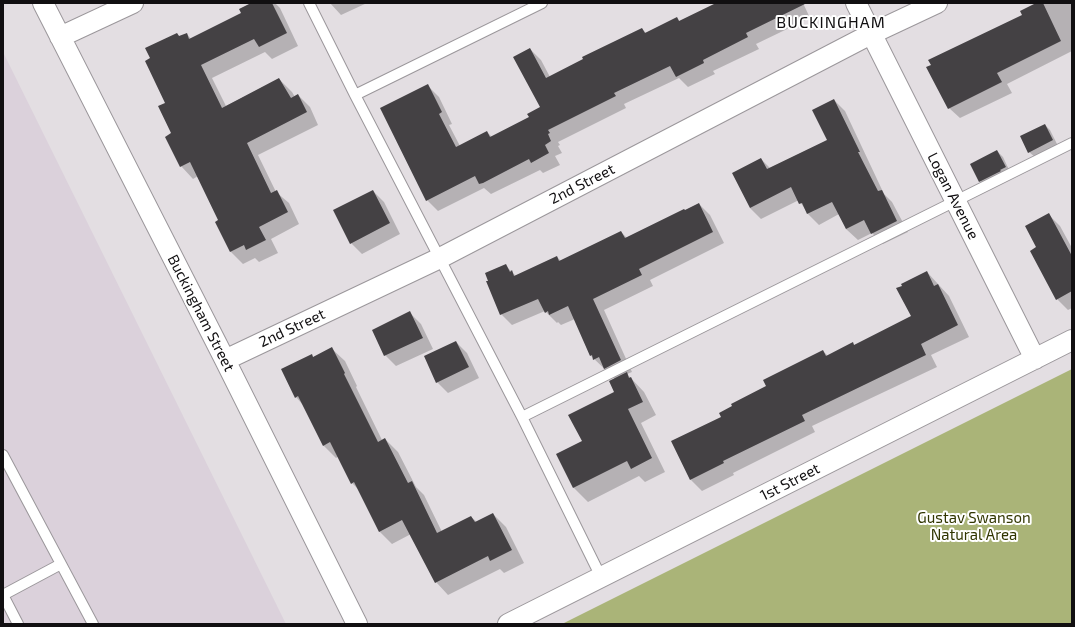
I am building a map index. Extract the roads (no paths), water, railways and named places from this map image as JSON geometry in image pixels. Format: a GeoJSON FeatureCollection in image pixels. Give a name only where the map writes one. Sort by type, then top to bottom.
{"type":"FeatureCollection","features":[{"type":"Feature","properties":{"kind":"street","name":"Buckingham Street"},"geometry":{"type":"LineString","coordinates":[[43,3],[357,624]]}},
{"type":"Feature","properties":{"kind":"street"},"geometry":{"type":"LineString","coordinates":[[60,37],[133,3]]}},
{"type":"Feature","properties":{"kind":"street","name":"Logan Avenue"},"geometry":{"type":"LineString","coordinates":[[856,3],[1035,359]]}},
{"type":"Feature","properties":{"kind":"street","name":"2nd Street"},"geometry":{"type":"LineString","coordinates":[[224,360],[440,258],[871,34],[937,3]]}},
{"type":"Feature","properties":{"kind":"street","name":"1st Street"},"geometry":{"type":"LineString","coordinates":[[508,624],[1072,340]]}},
{"type":"Feature","properties":{"kind":"lane"},"geometry":{"type":"LineString","coordinates":[[309,3],[522,417],[601,577]]}},
{"type":"Feature","properties":{"kind":"lane"},"geometry":{"type":"LineString","coordinates":[[355,95],[542,3]]}},
{"type":"Feature","properties":{"kind":"lane"},"geometry":{"type":"LineString","coordinates":[[522,417],[1072,143]]}},
{"type":"Feature","properties":{"kind":"lane"},"geometry":{"type":"LineString","coordinates":[[3,456],[93,624]]}},
{"type":"Feature","properties":{"kind":"lane"},"geometry":{"type":"LineString","coordinates":[[18,624],[3,595],[61,564]]}},
{"type":"Feature","properties":{"kind":"district","name":"BUCKINGHAM"},"geometry":{"type":"Point","coordinates":[831,23]}},
{"type":"Feature","properties":{"kind":"park label","name":"Gustav Swanson Natural Area"},"geometry":{"type":"Point","coordinates":[974,526]}}]}
